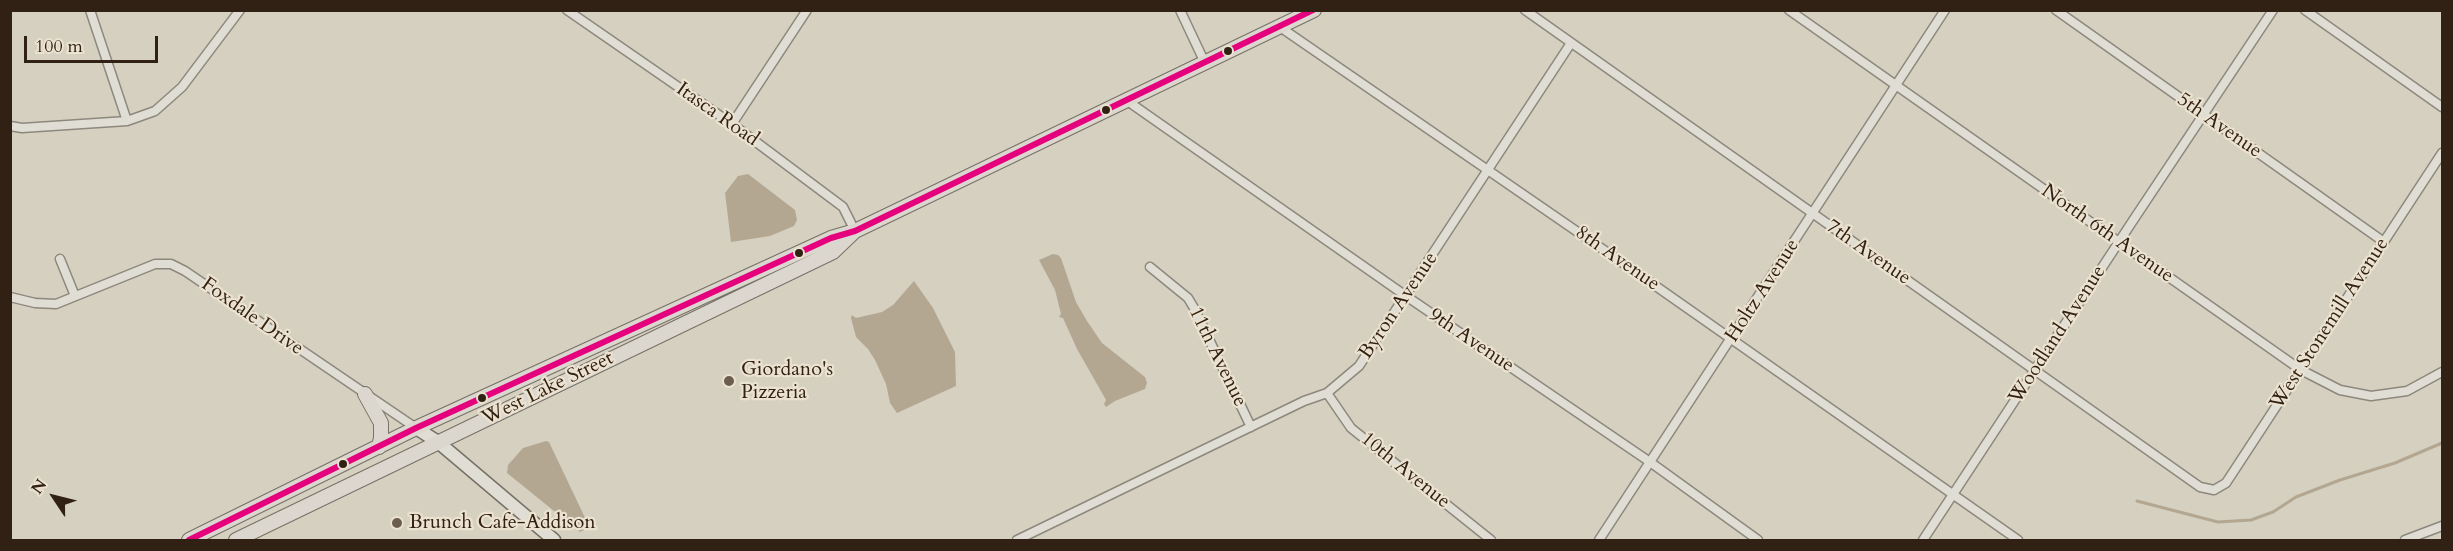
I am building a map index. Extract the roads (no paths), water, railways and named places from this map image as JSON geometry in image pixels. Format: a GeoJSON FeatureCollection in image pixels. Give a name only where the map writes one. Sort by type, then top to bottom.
{"type":"FeatureCollection","features":[{"type":"Feature","properties":{"kind":"main road","name":"West Lake Street"},"geometry":{"type":"LineString","coordinates":[[189,540],[416,428],[831,238],[855,231],[1314,10]]}},
{"type":"Feature","properties":{"kind":"main road","name":"West Lake Street"},"geometry":{"type":"LineString","coordinates":[[236,540],[833,252],[855,231]]}},
{"type":"Feature","properties":{"kind":"main road"},"geometry":{"type":"LineString","coordinates":[[365,394],[381,423],[381,438],[378,447]]}},
{"type":"Feature","properties":{"kind":"street"},"geometry":{"type":"LineString","coordinates":[[90,10],[127,121]]}},
{"type":"Feature","properties":{"kind":"street"},"geometry":{"type":"LineString","coordinates":[[10,126],[22,128],[127,121],[156,111],[182,87],[240,10]]}},
{"type":"Feature","properties":{"kind":"street","name":"Itasca Road"},"geometry":{"type":"LineString","coordinates":[[567,10],[732,124],[843,207],[855,231]]}},
{"type":"Feature","properties":{"kind":"street"},"geometry":{"type":"LineString","coordinates":[[732,124],[807,10]]}},
{"type":"Feature","properties":{"kind":"street"},"geometry":{"type":"LineString","coordinates":[[1180,10],[1205,63]]}},
{"type":"Feature","properties":{"kind":"street","name":"7th Avenue"},"geometry":{"type":"LineString","coordinates":[[1525,10],[2200,487],[2214,490]]}},
{"type":"Feature","properties":{"kind":"street","name":"North 6th Avenue"},"geometry":{"type":"LineString","coordinates":[[1789,10],[2301,370],[2340,390],[2371,396],[2407,391],[2442,372]]}},
{"type":"Feature","properties":{"kind":"street","name":"Holtz Avenue"},"geometry":{"type":"LineString","coordinates":[[1599,540],[1945,10]]}},
{"type":"Feature","properties":{"kind":"street","name":"5th Avenue"},"geometry":{"type":"LineString","coordinates":[[2056,10],[2384,242]]}},
{"type":"Feature","properties":{"kind":"street","name":"Woodland Avenue"},"geometry":{"type":"LineString","coordinates":[[1923,540],[2273,10]]}},
{"type":"Feature","properties":{"kind":"street"},"geometry":{"type":"LineString","coordinates":[[2305,10],[2442,107]]}},
{"type":"Feature","properties":{"kind":"street","name":"8th Avenue"},"geometry":{"type":"LineString","coordinates":[[1280,27],[2018,540]]}},
{"type":"Feature","properties":{"kind":"street","name":"Byron Avenue"},"geometry":{"type":"LineString","coordinates":[[1017,540],[1251,427],[1327,393],[1359,366],[1571,44]]}},
{"type":"Feature","properties":{"kind":"street","name":"9th Avenue"},"geometry":{"type":"LineString","coordinates":[[1126,100],[1406,296],[1650,462],[1758,540]]}},
{"type":"Feature","properties":{"kind":"street","name":"West Stonemill Avenue"},"geometry":{"type":"LineString","coordinates":[[2214,490],[2226,483],[2442,153]]}},
{"type":"Feature","properties":{"kind":"street"},"geometry":{"type":"LineString","coordinates":[[60,259],[75,296]]}},
{"type":"Feature","properties":{"kind":"street","name":"Foxdale Drive"},"geometry":{"type":"LineString","coordinates":[[10,297],[35,303],[56,304],[155,264],[171,264],[185,271],[416,428]]}},
{"type":"Feature","properties":{"kind":"street","name":"11th Avenue"},"geometry":{"type":"LineString","coordinates":[[1150,267],[1188,298],[1251,427]]}},
{"type":"Feature","properties":{"kind":"street","name":"10th Avenue"},"geometry":{"type":"LineString","coordinates":[[1327,393],[1351,428],[1491,540]]}},
{"type":"Feature","properties":{"kind":"street"},"geometry":{"type":"LineString","coordinates":[[416,428],[438,442],[554,540]]}},
{"type":"Feature","properties":{"kind":"street"},"geometry":{"type":"LineString","coordinates":[[2405,540],[2442,526]]}},
{"type":"Feature","properties":{"kind":"waterway"},"geometry":{"type":"LineString","coordinates":[[2137,501],[2218,522],[2251,520],[2273,512],[2296,497],[2395,463],[2442,443]]}},
{"type":"Feature","properties":{"kind":"place","name":"Giordano's Pizzeria"},"geometry":{"type":"Point","coordinates":[729,381]}},
{"type":"Feature","properties":{"kind":"place","name":"Brunch Cafe-Addison"},"geometry":{"type":"Point","coordinates":[397,523]}}]}
